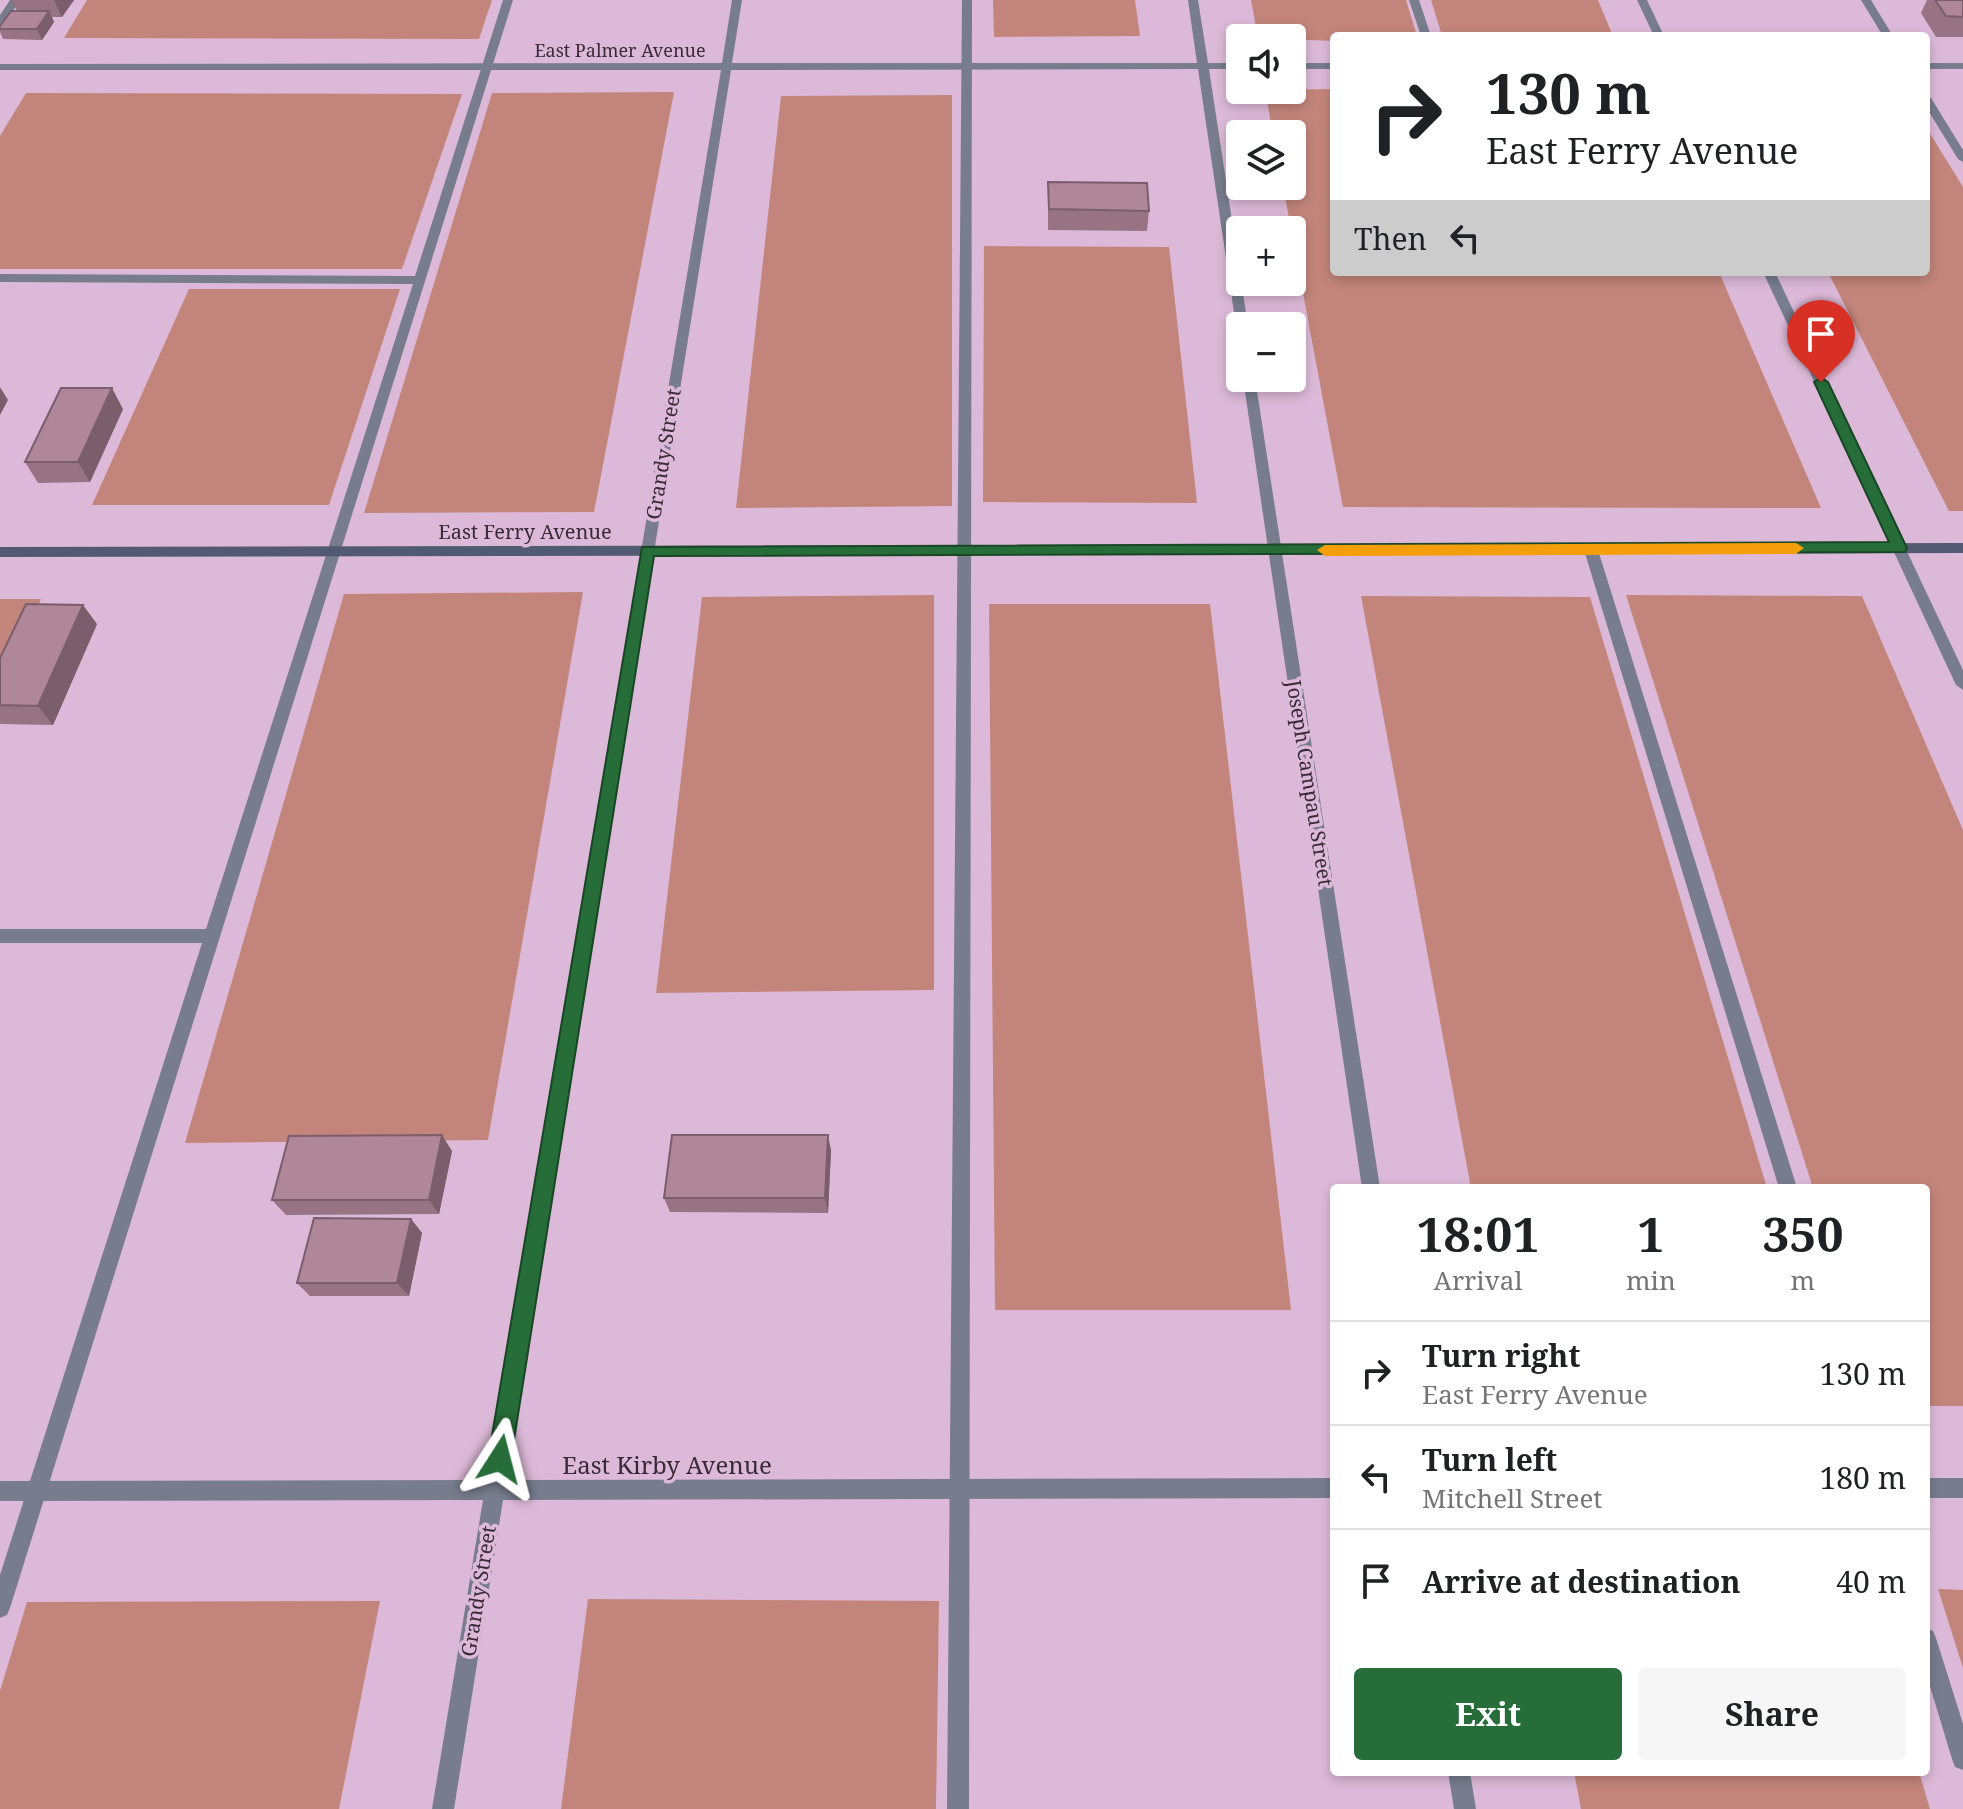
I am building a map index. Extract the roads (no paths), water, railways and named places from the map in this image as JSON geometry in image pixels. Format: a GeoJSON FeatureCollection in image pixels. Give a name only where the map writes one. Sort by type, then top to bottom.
{"type":"FeatureCollection","features":[{"type":"Feature","properties":{"kind":"street"},"geometry":{"type":"LineString","coordinates":[[0,23],[15,0]]}},
{"type":"Feature","properties":{"kind":"street"},"geometry":{"type":"LineString","coordinates":[[0,1608],[508,0]]}},
{"type":"Feature","properties":{"kind":"street","name":"Grandy Street"},"geometry":{"type":"LineString","coordinates":[[443,1809],[737,0]]}},
{"type":"Feature","properties":{"kind":"street"},"geometry":{"type":"LineString","coordinates":[[958,1809],[967,0]]}},
{"type":"Feature","properties":{"kind":"street"},"geometry":{"type":"LineString","coordinates":[[1193,0],[1240,312]]}},
{"type":"Feature","properties":{"kind":"street"},"geometry":{"type":"LineString","coordinates":[[1414,0],[1425,32]]}},
{"type":"Feature","properties":{"kind":"street"},"geometry":{"type":"LineString","coordinates":[[1642,0],[1657,32]]}},
{"type":"Feature","properties":{"kind":"street"},"geometry":{"type":"LineString","coordinates":[[1866,0],[1886,32]]}},
{"type":"Feature","properties":{"kind":"street","name":"East Palmer Avenue"},"geometry":{"type":"LineString","coordinates":[[0,67],[1226,66]]}},
{"type":"Feature","properties":{"kind":"street"},"geometry":{"type":"LineString","coordinates":[[1306,66],[1330,66]]}},
{"type":"Feature","properties":{"kind":"street"},"geometry":{"type":"LineString","coordinates":[[1930,66],[1963,66]]}},
{"type":"Feature","properties":{"kind":"street"},"geometry":{"type":"LineString","coordinates":[[1930,105],[1963,159]]}},
{"type":"Feature","properties":{"kind":"street"},"geometry":{"type":"LineString","coordinates":[[1771,276],[1963,685]]}},
{"type":"Feature","properties":{"kind":"street"},"geometry":{"type":"LineString","coordinates":[[0,278],[419,280]]}},
{"type":"Feature","properties":{"kind":"street","name":"Joseph Campau Street"},"geometry":{"type":"LineString","coordinates":[[1251,392],[1370,1184]]}},
{"type":"Feature","properties":{"kind":"street","name":"East Ferry Avenue"},"geometry":{"type":"LineString","coordinates":[[0,552],[1963,548]]}},
{"type":"Feature","properties":{"kind":"street"},"geometry":{"type":"LineString","coordinates":[[1591,550],[1787,1184]]}},
{"type":"Feature","properties":{"kind":"street"},"geometry":{"type":"LineString","coordinates":[[0,936],[213,936]]}},
{"type":"Feature","properties":{"kind":"street","name":"East Kirby Avenue"},"geometry":{"type":"LineString","coordinates":[[0,1491],[1330,1488]]}},
{"type":"Feature","properties":{"kind":"street"},"geometry":{"type":"LineString","coordinates":[[1930,1488],[1963,1488]]}},
{"type":"Feature","properties":{"kind":"street"},"geometry":{"type":"LineString","coordinates":[[1930,1651],[1963,1759]]}},
{"type":"Feature","properties":{"kind":"street"},"geometry":{"type":"LineString","coordinates":[[1460,1776],[1465,1809]]}}]}
